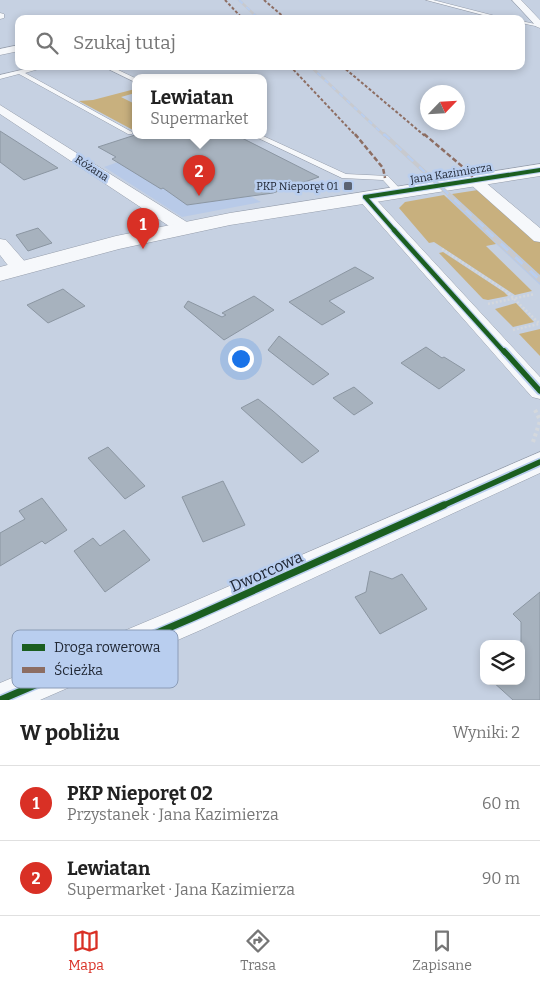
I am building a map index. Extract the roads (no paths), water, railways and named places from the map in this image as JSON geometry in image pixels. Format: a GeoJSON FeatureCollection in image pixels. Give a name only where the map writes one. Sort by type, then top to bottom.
{"type":"FeatureCollection","features":[{"type":"Feature","properties":{"kind":"main road","name":"Jana Kazimierza"},"geometry":{"type":"LineString","coordinates":[[0,274],[116,243],[184,228],[398,191],[540,170]]}},
{"type":"Feature","properties":{"kind":"street"},"geometry":{"type":"LineString","coordinates":[[516,0],[540,25]]}},
{"type":"Feature","properties":{"kind":"street"},"geometry":{"type":"LineString","coordinates":[[0,52],[15,49]]}},
{"type":"Feature","properties":{"kind":"street","name":"Różana"},"geometry":{"type":"LineString","coordinates":[[0,109],[184,228]]}},
{"type":"Feature","properties":{"kind":"street"},"geometry":{"type":"LineString","coordinates":[[474,180],[540,237]]}},
{"type":"Feature","properties":{"kind":"street"},"geometry":{"type":"LineString","coordinates":[[365,197],[537,399]]}},
{"type":"Feature","properties":{"kind":"street"},"geometry":{"type":"LineString","coordinates":[[0,244],[21,268]]}},
{"type":"Feature","properties":{"kind":"street","name":"Dworcowa"},"geometry":{"type":"LineString","coordinates":[[164,630],[540,462]]}},
{"type":"Feature","properties":{"kind":"street","name":"Dworcowa"},"geometry":{"type":"LineString","coordinates":[[0,700],[28,688]]}},
{"type":"Feature","properties":{"kind":"lane"},"geometry":{"type":"LineString","coordinates":[[428,0],[489,15]]}},
{"type":"Feature","properties":{"kind":"lane"},"geometry":{"type":"LineString","coordinates":[[525,23],[540,25]]}},
{"type":"Feature","properties":{"kind":"lane"},"geometry":{"type":"LineString","coordinates":[[0,77],[29,70]]}},
{"type":"Feature","properties":{"kind":"lane"},"geometry":{"type":"LineString","coordinates":[[114,70],[132,79]]}},
{"type":"Feature","properties":{"kind":"lane"},"geometry":{"type":"LineString","coordinates":[[21,72],[130,133]]}},
{"type":"Feature","properties":{"kind":"lane"},"geometry":{"type":"LineString","coordinates":[[265,139],[345,176],[385,178],[398,191]]}},
{"type":"Feature","properties":{"kind":"railway"},"geometry":{"type":"LineString","coordinates":[[239,0],[255,15]]}},
{"type":"Feature","properties":{"kind":"railway"},"geometry":{"type":"LineString","coordinates":[[314,70],[385,136]]}},
{"type":"Feature","properties":{"kind":"railway"},"geometry":{"type":"LineString","coordinates":[[384,134],[488,231]]}},
{"type":"Feature","properties":{"kind":"railway"},"geometry":{"type":"LineString","coordinates":[[486,230],[540,280]]}},
{"type":"Feature","properties":{"kind":"place","name":"PKP Nieporęt 01"},"geometry":{"type":"Point","coordinates":[348,186]}},
{"type":"Feature","properties":{"kind":"place","name":"Lewiatan"},"geometry":{"type":"Point","coordinates":[199,196]}},
{"type":"Feature","properties":{"kind":"place","name":"PKP Nieporęt 02"},"geometry":{"type":"Point","coordinates":[143,249]}}]}
